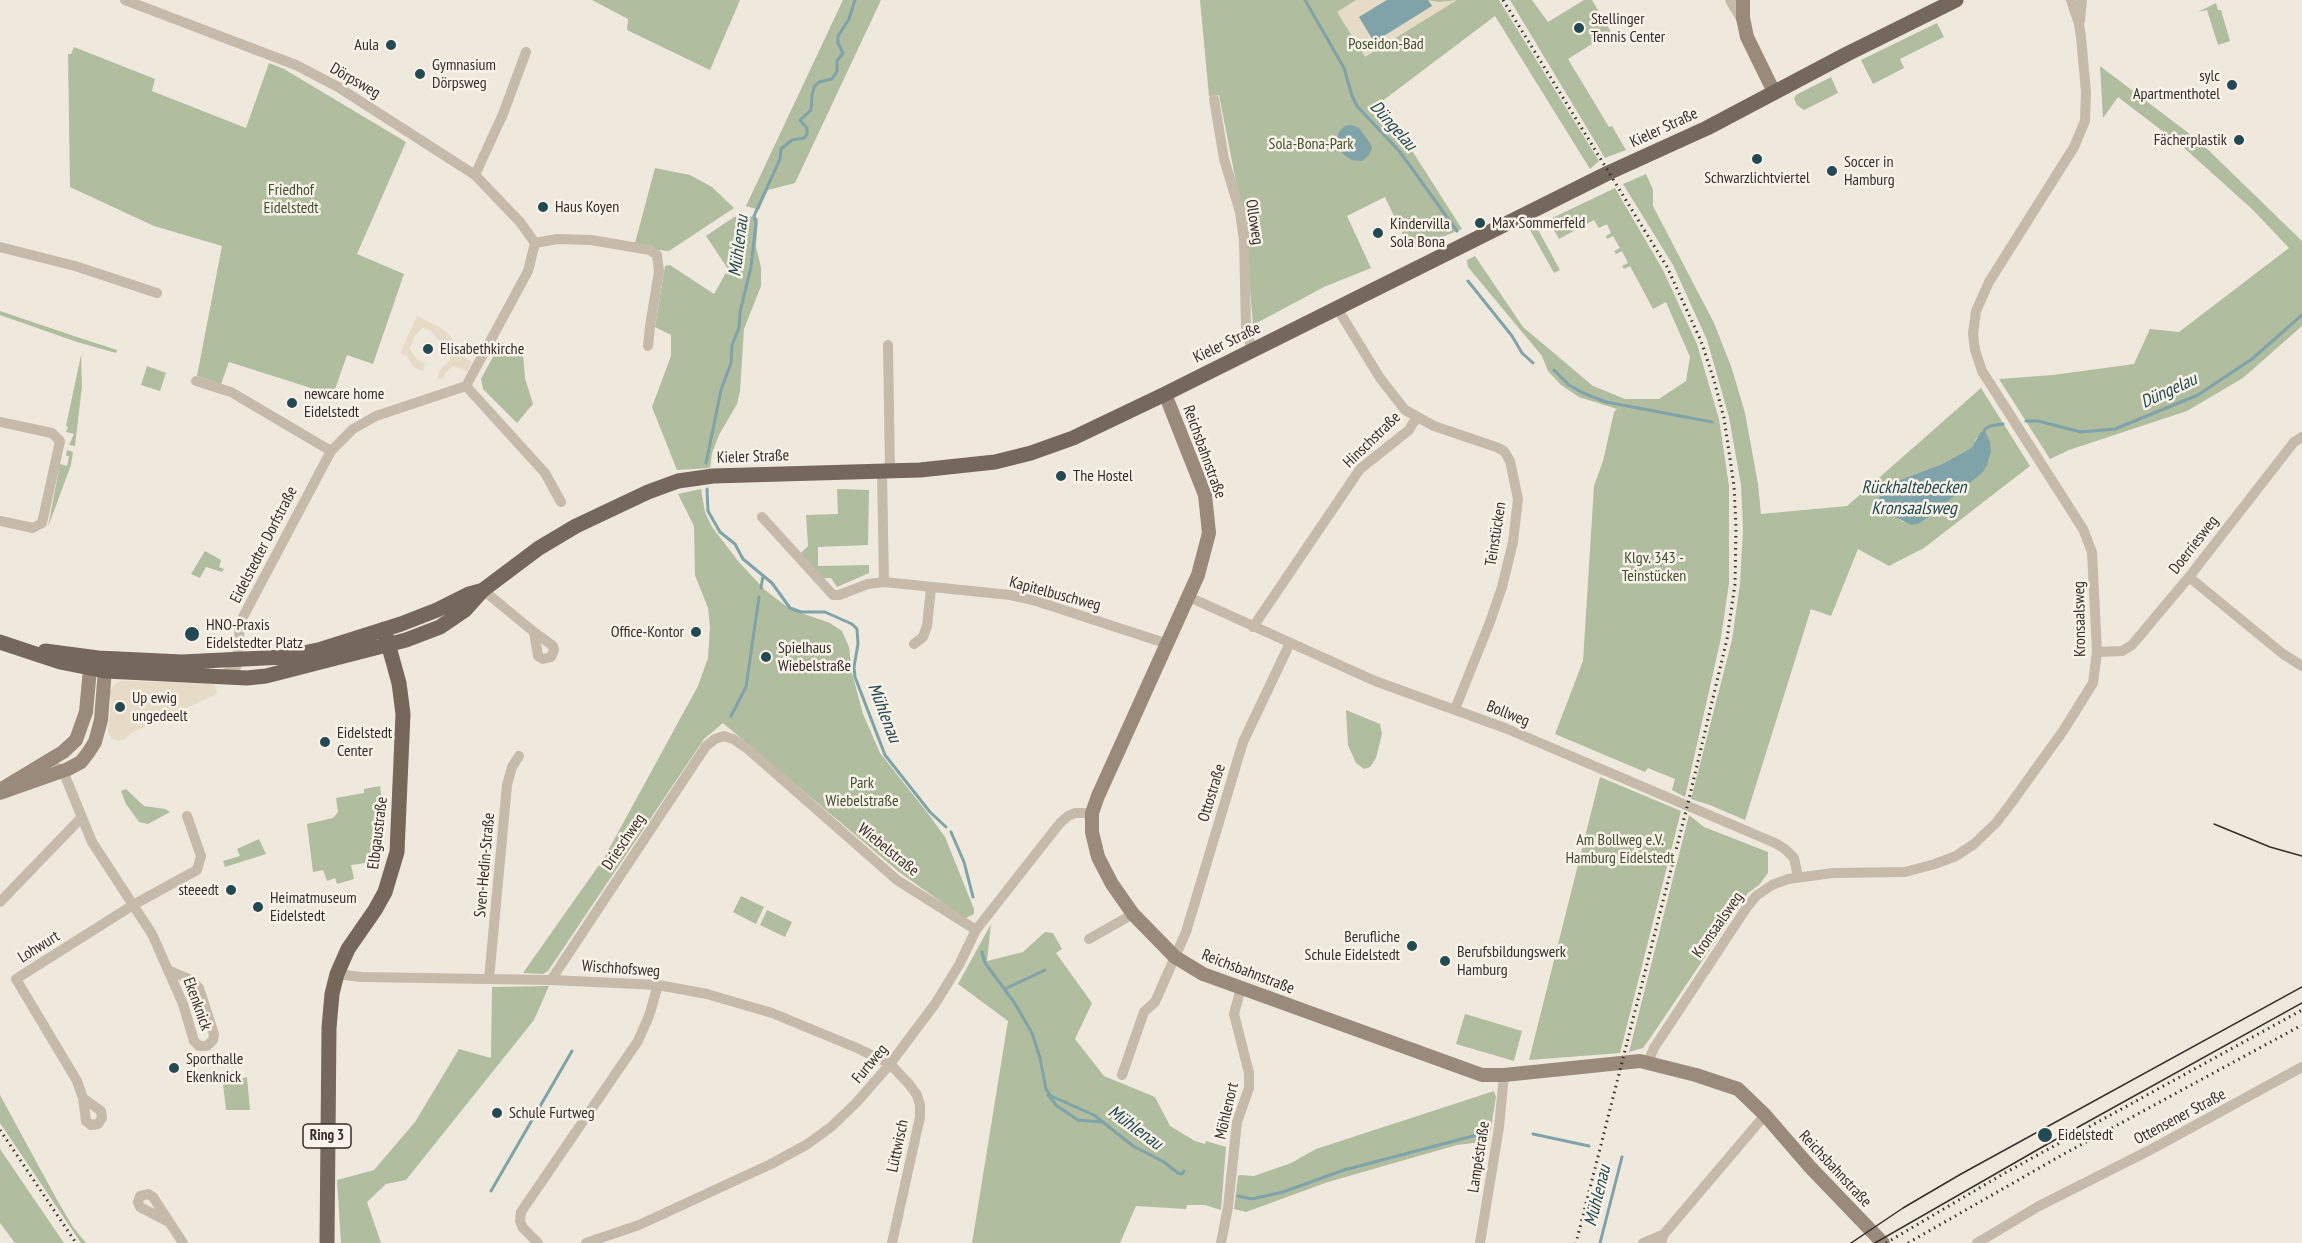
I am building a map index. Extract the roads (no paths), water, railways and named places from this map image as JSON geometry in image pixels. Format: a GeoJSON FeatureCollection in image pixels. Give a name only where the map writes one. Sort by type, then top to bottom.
{"type":"FeatureCollection","features":[{"type":"Feature","properties":{"kind":"main road","name":"Kieler Straße"},"geometry":{"type":"LineString","coordinates":[[98,666],[247,678],[266,676],[389,645],[429,632],[451,621],[465,610],[483,590],[539,548],[576,526],[648,492],[678,481],[713,476],[886,472],[995,462],[1031,453],[1072,438],[1165,394],[1608,173],[1707,128],[1956,0]]}},
{"type":"Feature","properties":{"kind":"main road","name":"Kieler Straße"},"geometry":{"type":"LineString","coordinates":[[98,666],[302,654],[384,629],[483,590]]}},
{"type":"Feature","properties":{"kind":"main road","name":"Elbgaustraße"},"geometry":{"type":"LineString","coordinates":[[327,1243],[329,1018],[332,994],[337,974],[348,949],[385,892],[397,852],[403,714],[399,683],[384,629]]}},
{"type":"Feature","properties":{"kind":"main road"},"geometry":{"type":"LineString","coordinates":[[6,645],[60,662],[98,666]]}},
{"type":"Feature","properties":{"kind":"street","name":"Dörpsweg"},"geometry":{"type":"LineString","coordinates":[[125,0],[296,65],[378,112],[475,175],[520,222],[534,243]]}},
{"type":"Feature","properties":{"kind":"street"},"geometry":{"type":"LineString","coordinates":[[1730,0],[1744,24]]}},
{"type":"Feature","properties":{"kind":"street"},"geometry":{"type":"LineString","coordinates":[[1743,0],[1744,24],[1749,42],[1774,92]]}},
{"type":"Feature","properties":{"kind":"street","name":"Kronsaalsweg"},"geometry":{"type":"LineString","coordinates":[[1648,1062],[1654,1048],[1750,902],[1772,885],[1798,877],[1833,873],[1905,872],[1935,864],[1974,844],[1996,823],[2012,802],[2089,691],[2096,671],[2097,652],[2092,552],[2083,529],[1982,371],[1975,350],[1974,334],[1977,311],[1989,282],[2082,131],[2086,92],[2079,24],[2072,0]]}},
{"type":"Feature","properties":{"kind":"street","name":"Kronsaalsweg"},"geometry":{"type":"LineString","coordinates":[[2079,24],[2082,0]]}},
{"type":"Feature","properties":{"kind":"street"},"geometry":{"type":"LineString","coordinates":[[475,175],[503,114],[526,52]]}},
{"type":"Feature","properties":{"kind":"street","name":"Olloweg"},"geometry":{"type":"LineString","coordinates":[[1214,99],[1224,159],[1240,212],[1244,241],[1246,327],[1252,351]]}},
{"type":"Feature","properties":{"kind":"street"},"geometry":{"type":"LineString","coordinates":[[561,502],[545,473],[465,386],[528,271],[534,243],[557,239],[591,240],[650,250],[657,255],[659,271],[648,346]]}},
{"type":"Feature","properties":{"kind":"street"},"geometry":{"type":"LineString","coordinates":[[0,247],[75,266],[158,293]]}},
{"type":"Feature","properties":{"kind":"street","name":"Hinschstraße"},"geometry":{"type":"LineString","coordinates":[[1253,627],[1360,469],[1409,430],[1416,418],[1396,400],[1380,378],[1337,308]]}},
{"type":"Feature","properties":{"kind":"street"},"geometry":{"type":"LineString","coordinates":[[884,582],[888,345]]}},
{"type":"Feature","properties":{"kind":"street"},"geometry":{"type":"LineString","coordinates":[[196,381],[231,392],[331,451]]}},
{"type":"Feature","properties":{"kind":"street","name":"Eidelstedter Dorfstraße"},"geometry":{"type":"LineString","coordinates":[[239,659],[240,625],[243,617],[301,503],[331,451],[353,429],[376,416],[465,386]]}},
{"type":"Feature","properties":{"kind":"street","name":"Reichsbahnstraße"},"geometry":{"type":"LineString","coordinates":[[1165,394],[1205,495],[1209,520],[1207,546],[1189,597],[1092,813],[1092,832],[1098,857],[1112,884],[1133,914],[1175,957],[1203,974],[1482,1075],[1504,1076],[1626,1062],[1648,1062],[1738,1089],[1765,1115],[1810,1167],[1883,1243]]}},
{"type":"Feature","properties":{"kind":"street","name":"Teinstücken"},"geometry":{"type":"LineString","coordinates":[[1416,418],[1504,452],[1510,461],[1518,499],[1513,542],[1502,587],[1455,709]]}},
{"type":"Feature","properties":{"kind":"street"},"geometry":{"type":"LineString","coordinates":[[0,422],[52,433],[60,441],[42,523],[33,528],[0,521]]}},
{"type":"Feature","properties":{"kind":"street","name":"Doerriesweg"},"geometry":{"type":"LineString","coordinates":[[2097,652],[2122,651],[2132,645],[2287,451],[2302,437]]}},
{"type":"Feature","properties":{"kind":"street","name":"Kapitelbuschweg"},"geometry":{"type":"LineString","coordinates":[[762,517],[833,595],[868,584],[884,582],[1022,597],[1168,644]]}},
{"type":"Feature","properties":{"kind":"street"},"geometry":{"type":"LineString","coordinates":[[2188,577],[2283,654],[2302,666]]}},
{"type":"Feature","properties":{"kind":"street"},"geometry":{"type":"LineString","coordinates":[[914,645],[923,637],[927,626],[931,588]]}},
{"type":"Feature","properties":{"kind":"street"},"geometry":{"type":"LineString","coordinates":[[483,590],[534,632]]}},
{"type":"Feature","properties":{"kind":"street","name":"Bollweg"},"geometry":{"type":"LineString","coordinates":[[1189,597],[1375,681],[1505,728],[1775,843],[1794,858],[1798,877]]}},
{"type":"Feature","properties":{"kind":"street","name":"Ottostraße"},"geometry":{"type":"LineString","coordinates":[[1122,1075],[1144,1012],[1155,1002],[1186,932],[1243,742],[1290,643]]}},
{"type":"Feature","properties":{"kind":"street"},"geometry":{"type":"LineString","coordinates":[[213,677],[234,669],[239,659]]}},
{"type":"Feature","properties":{"kind":"street"},"geometry":{"type":"LineString","coordinates":[[0,792],[63,752],[76,740],[84,722],[98,666]]}},
{"type":"Feature","properties":{"kind":"street"},"geometry":{"type":"LineString","coordinates":[[0,792],[63,771],[81,762],[95,742],[101,720],[98,666]]}},
{"type":"Feature","properties":{"kind":"street"},"geometry":{"type":"LineString","coordinates":[[63,771],[66,760],[78,749],[86,737],[87,703]]}},
{"type":"Feature","properties":{"kind":"street","name":"Drieschweg"},"geometry":{"type":"LineString","coordinates":[[551,980],[706,746],[710,741],[719,737],[733,739]]}},
{"type":"Feature","properties":{"kind":"street","name":"Wiebelstraße"},"geometry":{"type":"LineString","coordinates":[[733,739],[749,750],[897,880],[976,930]]}},
{"type":"Feature","properties":{"kind":"street","name":"Sven-Hedin-Straße"},"geometry":{"type":"LineString","coordinates":[[489,979],[507,785],[512,767],[519,756]]}},
{"type":"Feature","properties":{"kind":"street"},"geometry":{"type":"LineString","coordinates":[[43,764],[52,765],[63,771]]}},
{"type":"Feature","properties":{"kind":"street","name":"Ekenknick"},"geometry":{"type":"LineString","coordinates":[[63,771],[92,842],[152,934],[183,1004],[194,1041],[199,1046],[207,1046],[214,1037],[202,993],[194,982],[168,970]]}},
{"type":"Feature","properties":{"kind":"street","name":"Furtweg"},"geometry":{"type":"LineString","coordinates":[[586,1243],[639,1225],[771,1164],[806,1145],[846,1114],[890,1064],[935,1004],[959,965],[976,930],[1060,823],[1076,813],[1092,813]]}},
{"type":"Feature","properties":{"kind":"street"},"geometry":{"type":"LineString","coordinates":[[133,905],[197,870],[201,856],[187,816]]}},
{"type":"Feature","properties":{"kind":"street"},"geometry":{"type":"LineString","coordinates":[[0,902],[82,817]]}},
{"type":"Feature","properties":{"kind":"street","name":"Lohwurt"},"geometry":{"type":"LineString","coordinates":[[83,1098],[77,1081],[16,979],[133,905]]}},
{"type":"Feature","properties":{"kind":"street"},"geometry":{"type":"LineString","coordinates":[[1089,939],[1133,914]]}},
{"type":"Feature","properties":{"kind":"street","name":"Wischhofsweg"},"geometry":{"type":"LineString","coordinates":[[337,974],[361,977],[551,980],[658,985],[707,994],[772,1013],[816,1029],[890,1064]]}},
{"type":"Feature","properties":{"kind":"street"},"geometry":{"type":"LineString","coordinates":[[538,1243],[523,1228],[520,1221],[521,1212],[638,1041],[649,1016],[658,985]]}},
{"type":"Feature","properties":{"kind":"street","name":"Möhlenort"},"geometry":{"type":"LineString","coordinates":[[1221,1243],[1227,1214],[1237,1122],[1250,1088],[1249,1072],[1234,1014],[1241,988]]}},
{"type":"Feature","properties":{"kind":"street","name":"Lüttwisch"},"geometry":{"type":"LineString","coordinates":[[890,1064],[916,1095],[920,1117],[892,1243]]}},
{"type":"Feature","properties":{"kind":"street","name":"Ottensener Straße"},"geometry":{"type":"LineString","coordinates":[[1977,1243],[2039,1206],[2152,1149],[2302,1068]]}},
{"type":"Feature","properties":{"kind":"street","name":"Lampéstraße"},"geometry":{"type":"LineString","coordinates":[[1480,1243],[1499,1127],[1504,1076]]}},
{"type":"Feature","properties":{"kind":"street"},"geometry":{"type":"LineString","coordinates":[[1644,1243],[1662,1239],[1765,1115]]}},
{"type":"Feature","properties":{"kind":"street"},"geometry":{"type":"LineString","coordinates":[[169,1222],[183,1243]]}},
{"type":"Feature","properties":{"kind":"water"},"geometry":{"type":"Polygon","coordinates":[[[1387,0],[1428,0],[1432,6],[1374,42],[1359,17],[1387,0]]]}},
{"type":"Feature","properties":{"kind":"water"},"geometry":{"type":"Polygon","coordinates":[[[1351,125],[1359,128],[1372,148],[1369,155],[1362,161],[1352,160],[1338,147],[1339,132],[1345,126],[1351,125]]]}},
{"type":"Feature","properties":{"kind":"water","name":"Rückhaltebecken Kronsaalsweg"},"geometry":{"type":"Polygon","coordinates":[[[1981,432],[1986,433],[1991,451],[1983,472],[1929,517],[1918,524],[1911,525],[1887,513],[1881,507],[1878,500],[1884,486],[1942,464],[1971,448],[1981,432]]]}},
{"type":"Feature","properties":{"kind":"waterway","name":"Mühlenau"},"geometry":{"type":"LineString","coordinates":[[706,463],[721,390],[731,363],[732,345],[739,328],[740,312],[751,267],[756,223],[754,216],[780,159],[781,149],[792,140],[804,138],[807,134],[807,128],[800,120],[811,110],[814,87],[819,82],[832,79],[837,71],[837,61],[843,53],[838,43],[838,36],[849,19],[855,0]]}},
{"type":"Feature","properties":{"kind":"waterway","name":"Düngelau"},"geometry":{"type":"LineString","coordinates":[[1305,0],[1344,68],[1357,106],[1400,152],[1457,231]]}},
{"type":"Feature","properties":{"kind":"waterway","name":"Düngelau"},"geometry":{"type":"LineString","coordinates":[[1468,281],[1512,336],[1522,353],[1533,363]]}},
{"type":"Feature","properties":{"kind":"waterway","name":"Düngelau"},"geometry":{"type":"LineString","coordinates":[[2026,421],[2038,421],[2081,432],[2115,429],[2198,395],[2252,359],[2302,315]]}},
{"type":"Feature","properties":{"kind":"waterway","name":"Düngelau"},"geometry":{"type":"LineString","coordinates":[[1554,370],[1569,385],[1606,402],[1712,422]]}},
{"type":"Feature","properties":{"kind":"waterway","name":"Düngelau"},"geometry":{"type":"LineString","coordinates":[[1983,434],[1990,426],[2003,424]]}},
{"type":"Feature","properties":{"kind":"waterway","name":"Mühlenau"},"geometry":{"type":"LineString","coordinates":[[707,489],[708,511],[720,532],[735,544],[743,559],[772,583],[790,608],[801,612],[825,612],[852,624],[857,629],[855,677],[885,755],[930,812],[946,827]]}},
{"type":"Feature","properties":{"kind":"waterway","name":"Düngelau"},"geometry":{"type":"LineString","coordinates":[[1870,491],[1882,494]]}},
{"type":"Feature","properties":{"kind":"waterway"},"geometry":{"type":"LineString","coordinates":[[761,588],[763,576]]}},
{"type":"Feature","properties":{"kind":"waterway"},"geometry":{"type":"LineString","coordinates":[[731,716],[746,687],[759,597]]}},
{"type":"Feature","properties":{"kind":"waterway","name":"Mühlenau"},"geometry":{"type":"LineString","coordinates":[[951,832],[964,862],[973,897]]}},
{"type":"Feature","properties":{"kind":"waterway","name":"Mühlenau"},"geometry":{"type":"LineString","coordinates":[[982,952],[985,963],[1014,1002],[1032,1033],[1046,1089],[1051,1096],[1094,1115],[1133,1146],[1164,1162],[1178,1173],[1182,1174],[1184,1171]]}},
{"type":"Feature","properties":{"kind":"waterway"},"geometry":{"type":"LineString","coordinates":[[1005,989],[1045,970]]}},
{"type":"Feature","properties":{"kind":"waterway"},"geometry":{"type":"LineString","coordinates":[[491,1191],[572,1051]]}},
{"type":"Feature","properties":{"kind":"waterway"},"geometry":{"type":"LineString","coordinates":[[1048,1095],[1057,1106],[1078,1120],[1101,1122]]}},
{"type":"Feature","properties":{"kind":"waterway","name":"Mühlenau"},"geometry":{"type":"LineString","coordinates":[[1238,1196],[1252,1199],[1283,1192],[1344,1170],[1488,1132]]}},
{"type":"Feature","properties":{"kind":"waterway","name":"Mühlenau"},"geometry":{"type":"LineString","coordinates":[[1533,1134],[1589,1146]]}},
{"type":"Feature","properties":{"kind":"waterway","name":"Mühlenau"},"geometry":{"type":"LineString","coordinates":[[1600,1243],[1622,1157]]}},
{"type":"Feature","properties":{"kind":"tram line"},"geometry":{"type":"LineString","coordinates":[[2214,824],[2270,847],[2302,856]]}},
{"type":"Feature","properties":{"kind":"tram line"},"geometry":{"type":"LineString","coordinates":[[1851,1243],[1903,1208],[1961,1174],[2302,987]]}},
{"type":"Feature","properties":{"kind":"tram line"},"geometry":{"type":"LineString","coordinates":[[1875,1243],[2302,1003]]}},
{"type":"Feature","properties":{"kind":"railway"},"geometry":{"type":"LineString","coordinates":[[1503,0],[1667,267],[1701,341],[1714,380],[1724,418],[1734,486],[1735,584],[1727,639],[1689,799],[1576,1243]]}},
{"type":"Feature","properties":{"kind":"railway"},"geometry":{"type":"LineString","coordinates":[[1886,1243],[2003,1174],[2302,1010]]}},
{"type":"Feature","properties":{"kind":"railway"},"geometry":{"type":"LineString","coordinates":[[1908,1243],[2062,1155],[2302,1025]]}},
{"type":"Feature","properties":{"kind":"railway"},"geometry":{"type":"LineString","coordinates":[[0,1130],[76,1243]]}},
{"type":"Feature","properties":{"kind":"place","name":"Stellinger Tennis Center"},"geometry":{"type":"Point","coordinates":[1579,28]}},
{"type":"Feature","properties":{"kind":"place","name":"Aula"},"geometry":{"type":"Point","coordinates":[391,45]}},
{"type":"Feature","properties":{"kind":"place","name":"Gymnasium Dörpsweg"},"geometry":{"type":"Point","coordinates":[420,74]}},
{"type":"Feature","properties":{"kind":"place","name":"sylc Apartmenthotel"},"geometry":{"type":"Point","coordinates":[2232,85]}},
{"type":"Feature","properties":{"kind":"place","name":"Fächerplastik"},"geometry":{"type":"Point","coordinates":[2239,140]}},
{"type":"Feature","properties":{"kind":"place","name":"Schwarzlichtviertel"},"geometry":{"type":"Point","coordinates":[1757,159]}},
{"type":"Feature","properties":{"kind":"place","name":"Soccer in Hamburg"},"geometry":{"type":"Point","coordinates":[1832,171]}},
{"type":"Feature","properties":{"kind":"place","name":"Haus Koyen"},"geometry":{"type":"Point","coordinates":[543,207]}},
{"type":"Feature","properties":{"kind":"place","name":"Max Sommerfeld"},"geometry":{"type":"Point","coordinates":[1480,223]}},
{"type":"Feature","properties":{"kind":"place","name":"Kindervilla Sola Bona"},"geometry":{"type":"Point","coordinates":[1378,233]}},
{"type":"Feature","properties":{"kind":"place","name":"Elisabethkirche"},"geometry":{"type":"Point","coordinates":[428,349]}},
{"type":"Feature","properties":{"kind":"place","name":"newcare home Eidelstedt"},"geometry":{"type":"Point","coordinates":[292,403]}},
{"type":"Feature","properties":{"kind":"place","name":"The Hostel"},"geometry":{"type":"Point","coordinates":[1061,476]}},
{"type":"Feature","properties":{"kind":"place","name":"Office-Kontor"},"geometry":{"type":"Point","coordinates":[696,632]}},
{"type":"Feature","properties":{"kind":"place","name":"HNO-Praxis Eidelstedter Platz"},"geometry":{"type":"Point","coordinates":[192,634]}},
{"type":"Feature","properties":{"kind":"place","name":"Spielhaus Wiebelstraße"},"geometry":{"type":"Point","coordinates":[766,657]}},
{"type":"Feature","properties":{"kind":"place","name":"Up ewig ungedeelt"},"geometry":{"type":"Point","coordinates":[120,707]}},
{"type":"Feature","properties":{"kind":"place","name":"Eidelstedt Center"},"geometry":{"type":"Point","coordinates":[325,742]}},
{"type":"Feature","properties":{"kind":"place","name":"steeedt"},"geometry":{"type":"Point","coordinates":[231,890]}},
{"type":"Feature","properties":{"kind":"place","name":"Heimatmuseum Eidelstedt"},"geometry":{"type":"Point","coordinates":[258,907]}},
{"type":"Feature","properties":{"kind":"place","name":"Berufliche Schule Eidelstedt"},"geometry":{"type":"Point","coordinates":[1412,946]}},
{"type":"Feature","properties":{"kind":"place","name":"Berufsbildungswerk Hamburg"},"geometry":{"type":"Point","coordinates":[1445,961]}},
{"type":"Feature","properties":{"kind":"place","name":"Sporthalle Ekenknick"},"geometry":{"type":"Point","coordinates":[174,1068]}},
{"type":"Feature","properties":{"kind":"place","name":"Schule Furtweg"},"geometry":{"type":"Point","coordinates":[497,1113]}},
{"type":"Feature","properties":{"kind":"place","name":"Eidelstedt"},"geometry":{"type":"Point","coordinates":[2045,1135]}},
{"type":"Feature","properties":{"kind":"park label","name":"Poseidon-Bad"},"geometry":{"type":"Point","coordinates":[1386,44]}},
{"type":"Feature","properties":{"kind":"park label","name":"Sola-Bona-Park"},"geometry":{"type":"Point","coordinates":[1311,144]}},
{"type":"Feature","properties":{"kind":"park label","name":"Friedhof Eidelstedt"},"geometry":{"type":"Point","coordinates":[291,199]}},
{"type":"Feature","properties":{"kind":"park label","name":"Klgv. 343 - Teinstücken"},"geometry":{"type":"Point","coordinates":[1654,567]}},
{"type":"Feature","properties":{"kind":"park label","name":"Park Wiebelstraße"},"geometry":{"type":"Point","coordinates":[862,792]}},
{"type":"Feature","properties":{"kind":"park label","name":"Am Bollweg e.V. Hamburg Eidelstedt"},"geometry":{"type":"Point","coordinates":[1620,849]}}]}
